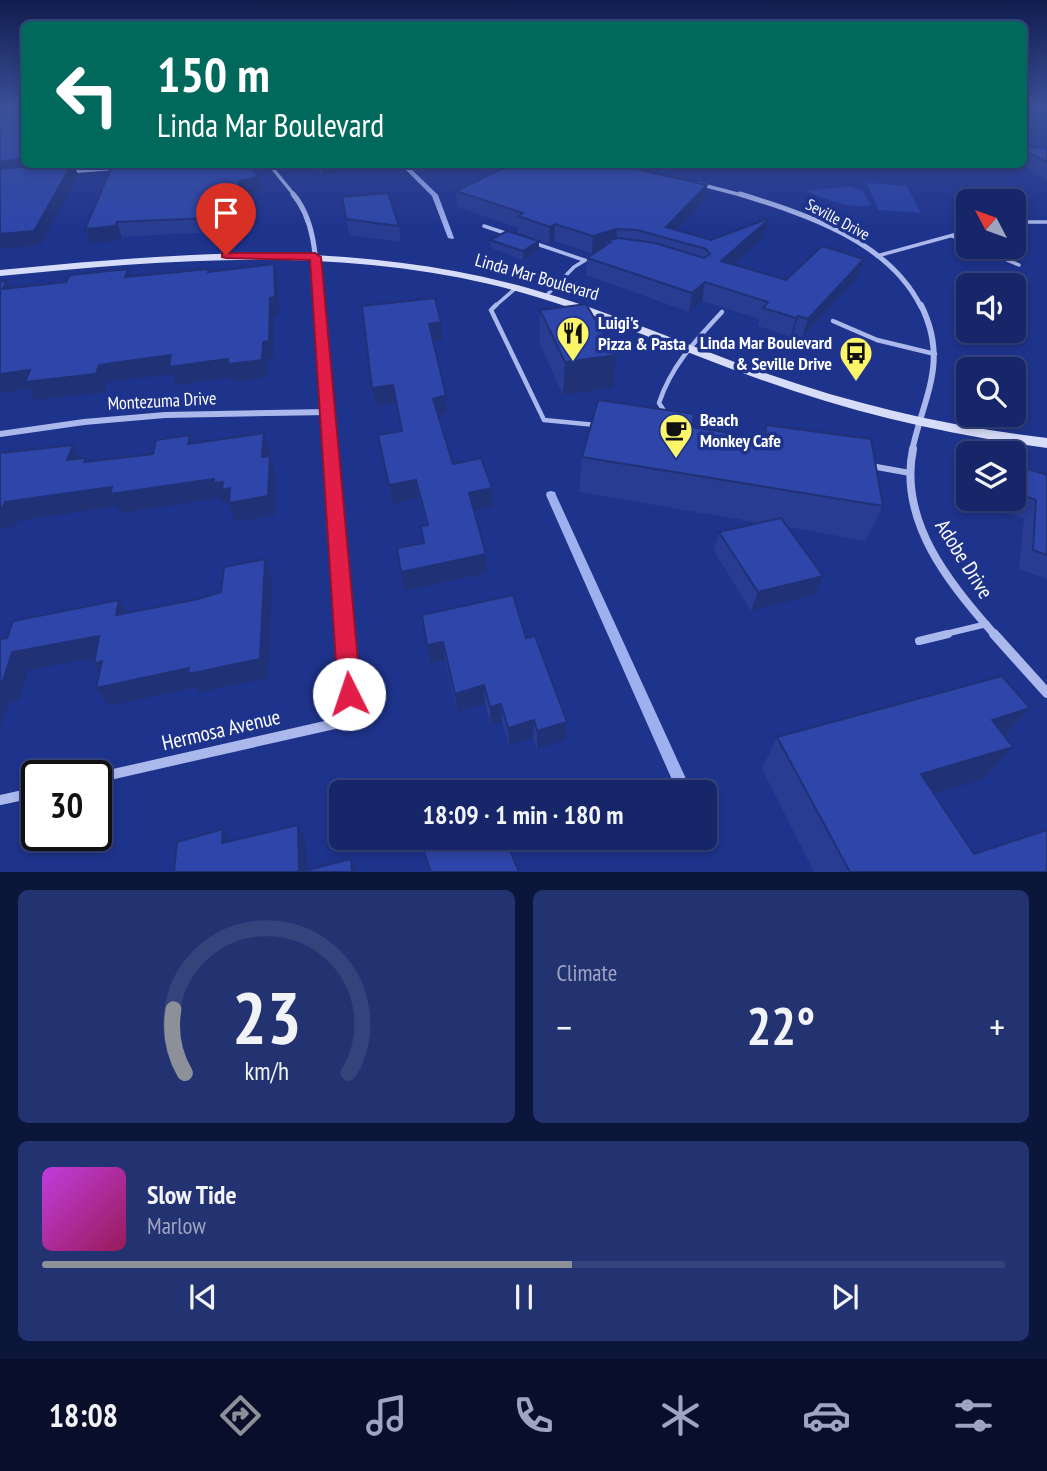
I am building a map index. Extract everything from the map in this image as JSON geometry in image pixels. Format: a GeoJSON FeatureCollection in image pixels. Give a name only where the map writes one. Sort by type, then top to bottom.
{"type":"FeatureCollection","features":[{"type":"Feature","properties":{"kind":"street"},"geometry":{"type":"LineString","coordinates":[[64,172],[116,168]]}},
{"type":"Feature","properties":{"kind":"street","name":"Hermosa Avenue"},"geometry":{"type":"LineString","coordinates":[[112,774],[352,720],[315,257],[305,208],[273,168]]}},
{"type":"Feature","properties":{"kind":"street","name":"Seville Drive"},"geometry":{"type":"LineString","coordinates":[[695,183],[745,194],[799,211],[846,234],[877,256],[906,285],[919,302],[928,322],[935,354],[931,388],[922,421]]}},
{"type":"Feature","properties":{"kind":"street","name":"Linda Mar Boulevard"},"geometry":{"type":"LineString","coordinates":[[0,273],[181,257],[315,257],[408,266],[516,288],[545,297],[815,394],[922,421],[1047,443]]}},
{"type":"Feature","properties":{"kind":"street","name":"Montezuma Drive"},"geometry":{"type":"LineString","coordinates":[[0,434],[84,422],[165,415],[328,412]]}},
{"type":"Feature","properties":{"kind":"street","name":"Adobe Drive"},"geometry":{"type":"LineString","coordinates":[[922,421],[909,453],[911,495],[926,539],[959,592],[1047,693]]}},
{"type":"Feature","properties":{"kind":"street"},"geometry":{"type":"LineString","coordinates":[[0,800],[21,795]]}},
{"type":"Feature","properties":{"kind":"lane"},"geometry":{"type":"LineString","coordinates":[[1026,222],[1047,222]]}},
{"type":"Feature","properties":{"kind":"lane"},"geometry":{"type":"LineString","coordinates":[[484,226],[514,236]]}},
{"type":"Feature","properties":{"kind":"lane"},"geometry":{"type":"LineString","coordinates":[[877,256],[956,235]]}},
{"type":"Feature","properties":{"kind":"lane"},"geometry":{"type":"LineString","coordinates":[[952,236],[956,238]]}},
{"type":"Feature","properties":{"kind":"lane"},"geometry":{"type":"LineString","coordinates":[[526,240],[584,260]]}},
{"type":"Feature","properties":{"kind":"lane"},"geometry":{"type":"LineString","coordinates":[[545,297],[574,267],[601,251]]}},
{"type":"Feature","properties":{"kind":"lane"},"geometry":{"type":"LineString","coordinates":[[1005,259],[1019,265]]}},
{"type":"Feature","properties":{"kind":"lane"},"geometry":{"type":"LineString","coordinates":[[516,288],[492,310],[544,420],[608,427]]}},
{"type":"Feature","properties":{"kind":"lane"},"geometry":{"type":"LineString","coordinates":[[677,421],[668,417],[659,403],[664,385],[688,349],[722,312]]}},
{"type":"Feature","properties":{"kind":"lane"},"geometry":{"type":"LineString","coordinates":[[833,321],[877,340],[935,354]]}},
{"type":"Feature","properties":{"kind":"lane"},"geometry":{"type":"LineString","coordinates":[[657,421],[668,417]]}},
{"type":"Feature","properties":{"kind":"lane"},"geometry":{"type":"LineString","coordinates":[[870,465],[910,473]]}},
{"type":"Feature","properties":{"kind":"lane"},"geometry":{"type":"LineString","coordinates":[[919,641],[987,624]]}},
{"type":"Feature","properties":{"kind":"shaded area"},"geometry":{"type":"Polygon","coordinates":[[[867,183],[907,186],[921,213],[878,210],[867,183]]]}},
{"type":"Feature","properties":{"kind":"shaded area"},"geometry":{"type":"Polygon","coordinates":[[[849,186],[863,191],[871,205],[846,205],[806,191],[849,186]]]}},
{"type":"Feature","properties":{"kind":"building"},"geometry":{"type":"Polygon","coordinates":[[[0,149],[21,149],[21,159],[0,162],[0,149]]]}},
{"type":"Feature","properties":{"kind":"building"},"geometry":{"type":"Polygon","coordinates":[[[1027,149],[1047,149],[1047,162],[1027,152],[1027,149]]]}},
{"type":"Feature","properties":{"kind":"building"},"geometry":{"type":"Polygon","coordinates":[[[70,168],[34,231],[0,234],[0,169],[70,168]]]}},
{"type":"Feature","properties":{"kind":"building"},"geometry":{"type":"Polygon","coordinates":[[[111,168],[251,168],[259,177],[239,181],[244,211],[211,207],[210,218],[117,222],[115,226],[85,229],[111,168]]]}},
{"type":"Feature","properties":{"kind":"building"},"geometry":{"type":"Polygon","coordinates":[[[503,168],[632,168],[707,185],[666,227],[711,240],[768,220],[721,261],[786,280],[822,246],[864,259],[808,319],[798,316],[796,318],[763,308],[768,302],[705,282],[692,293],[587,258],[611,242],[606,240],[619,238],[655,243],[704,258],[710,254],[706,249],[637,230],[617,229],[593,236],[555,224],[550,227],[518,216],[523,213],[456,191],[503,168]]]}},
{"type":"Feature","properties":{"kind":"building"},"geometry":{"type":"Polygon","coordinates":[[[388,193],[399,226],[346,219],[342,197],[388,193]]]}},
{"type":"Feature","properties":{"kind":"building"},"geometry":{"type":"Polygon","coordinates":[[[507,231],[539,241],[523,251],[490,240],[507,231]]]}},
{"type":"Feature","properties":{"kind":"building"},"geometry":{"type":"Polygon","coordinates":[[[274,264],[275,297],[270,298],[269,341],[263,342],[262,360],[228,364],[228,359],[169,367],[171,355],[99,365],[96,374],[25,382],[30,370],[0,374],[0,282],[7,281],[2,289],[66,282],[70,275],[128,269],[125,277],[209,269],[208,272],[274,264]]]}},
{"type":"Feature","properties":{"kind":"building"},"geometry":{"type":"Polygon","coordinates":[[[435,298],[441,322],[429,324],[446,395],[433,399],[453,464],[481,458],[492,488],[469,493],[486,554],[401,572],[397,548],[424,543],[421,526],[428,525],[416,480],[389,485],[378,435],[402,431],[393,385],[372,388],[362,306],[435,298]]]}},
{"type":"Feature","properties":{"kind":"building"},"geometry":{"type":"Polygon","coordinates":[[[586,304],[616,355],[565,362],[540,310],[586,304]]]}},
{"type":"Feature","properties":{"kind":"building"},"geometry":{"type":"Polygon","coordinates":[[[598,400],[694,414],[692,427],[766,439],[766,425],[871,439],[883,506],[582,457],[598,400]]]}},
{"type":"Feature","properties":{"kind":"building"},"geometry":{"type":"Polygon","coordinates":[[[264,433],[262,457],[270,456],[268,496],[229,503],[230,488],[222,490],[223,482],[214,483],[214,479],[110,494],[112,487],[5,502],[0,508],[0,453],[73,445],[67,460],[86,458],[84,462],[153,454],[156,440],[190,435],[188,444],[264,433]]]}},
{"type":"Feature","properties":{"kind":"building"},"geometry":{"type":"Polygon","coordinates":[[[1026,468],[1047,475],[1047,555],[1033,550],[1036,500],[1026,497],[1026,468]]]}},
{"type":"Feature","properties":{"kind":"building"},"geometry":{"type":"Polygon","coordinates":[[[781,518],[823,576],[758,592],[719,532],[781,518]]]}},
{"type":"Feature","properties":{"kind":"building"},"geometry":{"type":"Polygon","coordinates":[[[265,559],[260,659],[188,674],[189,668],[96,688],[102,661],[94,664],[99,636],[12,652],[3,681],[0,682],[0,639],[7,638],[13,621],[119,600],[116,615],[198,599],[221,592],[224,567],[265,559]]]}},
{"type":"Feature","properties":{"kind":"building"},"geometry":{"type":"Polygon","coordinates":[[[513,595],[526,638],[535,636],[567,722],[537,731],[534,720],[508,728],[501,704],[490,707],[484,685],[455,694],[443,642],[427,645],[422,615],[513,595]]]}},
{"type":"Feature","properties":{"kind":"building"},"geometry":{"type":"Polygon","coordinates":[[[1002,676],[1030,708],[992,720],[1013,747],[921,774],[974,854],[1047,830],[1047,872],[850,872],[777,737],[1002,676]]]}},
{"type":"Feature","properties":{"kind":"building"},"geometry":{"type":"Polygon","coordinates":[[[298,825],[299,872],[174,872],[177,842],[223,829],[222,843],[298,825]]]}},
{"type":"Feature","properties":{"kind":"building"},"geometry":{"type":"Polygon","coordinates":[[[423,850],[510,850],[519,872],[431,872],[423,850]]]}},
{"type":"Feature","properties":{"kind":"building"},"geometry":{"type":"Polygon","coordinates":[[[351,859],[352,872],[299,872],[351,859]]]}},
{"type":"Feature","properties":{"kind":"waterway"},"geometry":{"type":"LineString","coordinates":[[406,168],[435,195],[451,238]]}},
{"type":"Feature","properties":{"kind":"waterway"},"geometry":{"type":"LineString","coordinates":[[551,495],[679,780]]}},
{"type":"Feature","properties":{"kind":"place","name":"Luigi's Pizza & Pasta"},"geometry":{"type":"Point","coordinates":[573,363]}},
{"type":"Feature","properties":{"kind":"place","name":"Linda Mar Boulevard & Seville Drive"},"geometry":{"type":"Point","coordinates":[856,383]}},
{"type":"Feature","properties":{"kind":"place","name":"Beach Monkey Cafe"},"geometry":{"type":"Point","coordinates":[676,460]}},
{"type":"Feature","properties":{"kind":"route"},"geometry":{"type":"LineString","coordinates":[[226,255],[315,257],[349,694]]}}]}
